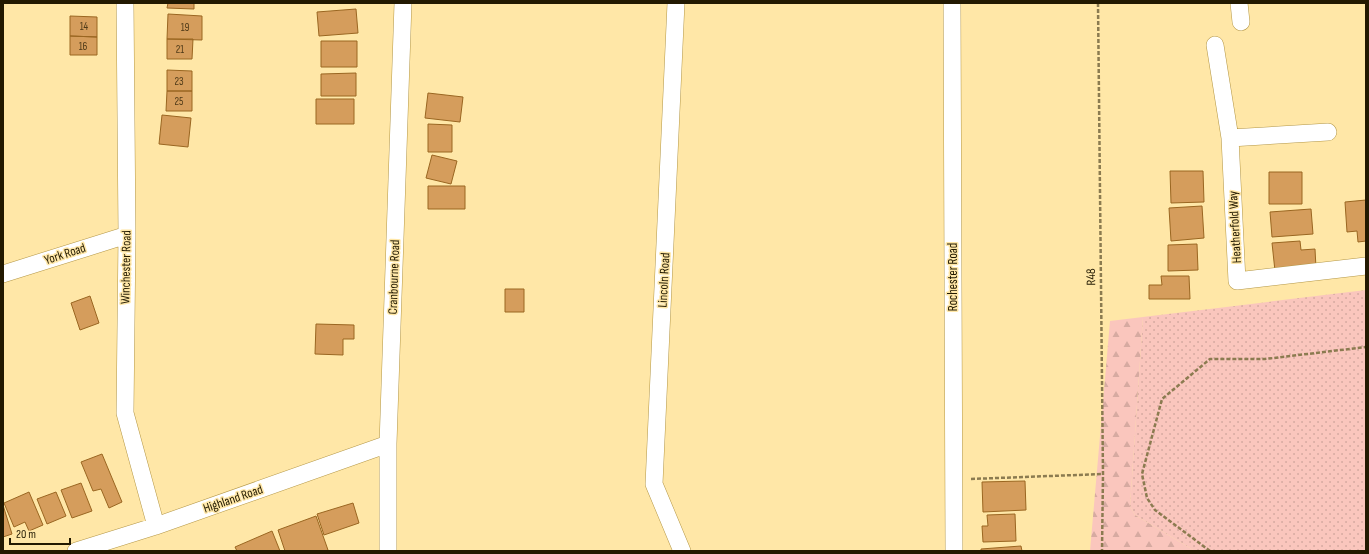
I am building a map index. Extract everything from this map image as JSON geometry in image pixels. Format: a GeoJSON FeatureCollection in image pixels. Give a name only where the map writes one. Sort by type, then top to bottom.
{"type":"FeatureCollection","features":[{"type":"Feature","properties":{"kind":"street","name":"Winchester Road"},"geometry":{"type":"LineString","coordinates":[[125,3],[127,235],[125,413],[156,526]]}},
{"type":"Feature","properties":{"kind":"street","name":"Cranbourne Road"},"geometry":{"type":"LineString","coordinates":[[388,551],[388,444],[403,3]]}},
{"type":"Feature","properties":{"kind":"street","name":"Lincoln Road"},"geometry":{"type":"LineString","coordinates":[[676,3],[654,484],[682,551]]}},
{"type":"Feature","properties":{"kind":"street","name":"Rochester Road"},"geometry":{"type":"LineString","coordinates":[[952,3],[954,551]]}},
{"type":"Feature","properties":{"kind":"street"},"geometry":{"type":"LineString","coordinates":[[1239,3],[1241,22]]}},
{"type":"Feature","properties":{"kind":"street","name":"Heatherfold Way"},"geometry":{"type":"LineString","coordinates":[[1215,46],[1230,138],[1237,281],[1366,266]]}},
{"type":"Feature","properties":{"kind":"street"},"geometry":{"type":"LineString","coordinates":[[1230,138],[1328,132]]}},
{"type":"Feature","properties":{"kind":"street","name":"York Road"},"geometry":{"type":"LineString","coordinates":[[3,274],[127,235]]}},
{"type":"Feature","properties":{"kind":"street","name":"Highland Road"},"geometry":{"type":"LineString","coordinates":[[76,551],[156,526],[388,444]]}},
{"type":"Feature","properties":{"kind":"path","name":"R48"},"geometry":{"type":"LineString","coordinates":[[1098,3],[1103,474],[1102,551]]}},
{"type":"Feature","properties":{"kind":"path"},"geometry":{"type":"LineString","coordinates":[[1210,551],[1155,510],[1147,498],[1142,474],[1162,399],[1210,359],[1265,359],[1366,347]]}},
{"type":"Feature","properties":{"kind":"path"},"geometry":{"type":"LineString","coordinates":[[953,480],[1103,474]]}},
{"type":"Feature","properties":{"kind":"green space"},"geometry":{"type":"Polygon","coordinates":[[[1366,290],[1366,551],[1195,551],[1135,515],[1130,506],[1143,317],[1366,290]]]}},
{"type":"Feature","properties":{"kind":"green space"},"geometry":{"type":"Polygon","coordinates":[[[1143,317],[1130,506],[1135,515],[1195,551],[1090,551],[1110,321],[1143,317]]]}},
{"type":"Feature","properties":{"kind":"building"},"geometry":{"type":"Polygon","coordinates":[[[168,3],[194,3],[194,9],[167,8],[168,3]]]}},
{"type":"Feature","properties":{"kind":"building"},"geometry":{"type":"Polygon","coordinates":[[[356,9],[358,33],[319,36],[317,12],[356,9]]]}},
{"type":"Feature","properties":{"kind":"building"},"geometry":{"type":"Polygon","coordinates":[[[168,14],[202,16],[202,40],[167,39],[168,14]]]}},
{"type":"Feature","properties":{"kind":"building"},"geometry":{"type":"Polygon","coordinates":[[[70,16],[97,17],[97,37],[70,36],[70,16]]]}},
{"type":"Feature","properties":{"kind":"building"},"geometry":{"type":"Polygon","coordinates":[[[70,36],[97,37],[97,55],[70,55],[70,36]]]}},
{"type":"Feature","properties":{"kind":"building"},"geometry":{"type":"Polygon","coordinates":[[[167,39],[193,39],[192,59],[167,59],[167,39]]]}},
{"type":"Feature","properties":{"kind":"building"},"geometry":{"type":"Polygon","coordinates":[[[321,41],[357,41],[357,67],[321,67],[321,41]]]}},
{"type":"Feature","properties":{"kind":"building"},"geometry":{"type":"Polygon","coordinates":[[[167,70],[192,71],[192,91],[167,91],[167,70]]]}},
{"type":"Feature","properties":{"kind":"building"},"geometry":{"type":"Polygon","coordinates":[[[356,73],[356,96],[321,96],[321,74],[356,73]]]}},
{"type":"Feature","properties":{"kind":"building"},"geometry":{"type":"Polygon","coordinates":[[[167,91],[192,91],[192,111],[166,111],[167,91]]]}},
{"type":"Feature","properties":{"kind":"building"},"geometry":{"type":"Polygon","coordinates":[[[428,93],[463,97],[460,122],[425,118],[428,93]]]}},
{"type":"Feature","properties":{"kind":"building"},"geometry":{"type":"Polygon","coordinates":[[[316,99],[354,99],[354,124],[316,124],[316,99]]]}},
{"type":"Feature","properties":{"kind":"building"},"geometry":{"type":"Polygon","coordinates":[[[162,115],[191,118],[188,147],[159,144],[162,115]]]}},
{"type":"Feature","properties":{"kind":"building"},"geometry":{"type":"Polygon","coordinates":[[[428,124],[452,125],[452,152],[428,152],[428,124]]]}},
{"type":"Feature","properties":{"kind":"building"},"geometry":{"type":"Polygon","coordinates":[[[432,155],[457,161],[451,184],[426,178],[432,155]]]}},
{"type":"Feature","properties":{"kind":"building"},"geometry":{"type":"Polygon","coordinates":[[[1170,171],[1203,171],[1204,202],[1171,203],[1170,171]]]}},
{"type":"Feature","properties":{"kind":"building"},"geometry":{"type":"Polygon","coordinates":[[[1269,172],[1302,172],[1302,204],[1269,204],[1269,172]]]}},
{"type":"Feature","properties":{"kind":"building"},"geometry":{"type":"Polygon","coordinates":[[[428,186],[465,186],[465,209],[428,209],[428,186]]]}},
{"type":"Feature","properties":{"kind":"building"},"geometry":{"type":"Polygon","coordinates":[[[1366,200],[1366,241],[1358,242],[1357,231],[1347,232],[1345,202],[1366,200]]]}},
{"type":"Feature","properties":{"kind":"building"},"geometry":{"type":"Polygon","coordinates":[[[1202,206],[1204,238],[1171,241],[1169,208],[1202,206]]]}},
{"type":"Feature","properties":{"kind":"building"},"geometry":{"type":"Polygon","coordinates":[[[1311,209],[1313,234],[1272,237],[1270,212],[1311,209]]]}},
{"type":"Feature","properties":{"kind":"building"},"geometry":{"type":"Polygon","coordinates":[[[1300,241],[1301,250],[1315,249],[1316,268],[1275,271],[1272,243],[1300,241]]]}},
{"type":"Feature","properties":{"kind":"building"},"geometry":{"type":"Polygon","coordinates":[[[1197,244],[1198,270],[1168,271],[1168,245],[1197,244]]]}},
{"type":"Feature","properties":{"kind":"building"},"geometry":{"type":"Polygon","coordinates":[[[1161,276],[1189,276],[1190,299],[1149,299],[1149,285],[1162,285],[1161,276]]]}},
{"type":"Feature","properties":{"kind":"building"},"geometry":{"type":"Polygon","coordinates":[[[505,289],[524,289],[524,312],[505,312],[505,289]]]}},
{"type":"Feature","properties":{"kind":"building"},"geometry":{"type":"Polygon","coordinates":[[[90,296],[99,323],[80,330],[71,303],[90,296]]]}},
{"type":"Feature","properties":{"kind":"building"},"geometry":{"type":"Polygon","coordinates":[[[316,324],[354,325],[354,339],[343,339],[343,355],[315,354],[316,324]]]}},
{"type":"Feature","properties":{"kind":"building"},"geometry":{"type":"Polygon","coordinates":[[[102,454],[122,502],[109,508],[101,489],[93,491],[81,462],[102,454]]]}},
{"type":"Feature","properties":{"kind":"building"},"geometry":{"type":"Polygon","coordinates":[[[1025,481],[1026,510],[983,512],[982,482],[1025,481]]]}},
{"type":"Feature","properties":{"kind":"building"},"geometry":{"type":"Polygon","coordinates":[[[81,483],[92,511],[72,518],[61,490],[81,483]]]}},
{"type":"Feature","properties":{"kind":"building"},"geometry":{"type":"Polygon","coordinates":[[[29,492],[43,525],[29,531],[25,522],[14,527],[4,503],[29,492]]]}},
{"type":"Feature","properties":{"kind":"building"},"geometry":{"type":"Polygon","coordinates":[[[56,492],[66,516],[47,524],[37,499],[56,492]]]}},
{"type":"Feature","properties":{"kind":"building"},"geometry":{"type":"Polygon","coordinates":[[[353,503],[359,523],[324,535],[317,514],[353,503]]]}},
{"type":"Feature","properties":{"kind":"building"},"geometry":{"type":"Polygon","coordinates":[[[3,505],[12,534],[3,537],[3,505]]]}},
{"type":"Feature","properties":{"kind":"building"},"geometry":{"type":"Polygon","coordinates":[[[1015,514],[1016,541],[983,542],[982,526],[988,526],[987,515],[1015,514]]]}},
{"type":"Feature","properties":{"kind":"building"},"geometry":{"type":"Polygon","coordinates":[[[316,516],[328,550],[285,551],[278,530],[316,516]]]}},
{"type":"Feature","properties":{"kind":"building"},"geometry":{"type":"Polygon","coordinates":[[[272,531],[280,551],[237,551],[235,547],[272,531]]]}},
{"type":"Feature","properties":{"kind":"building"},"geometry":{"type":"Polygon","coordinates":[[[1021,546],[1022,551],[981,551],[981,549],[1021,546]]]}}]}
